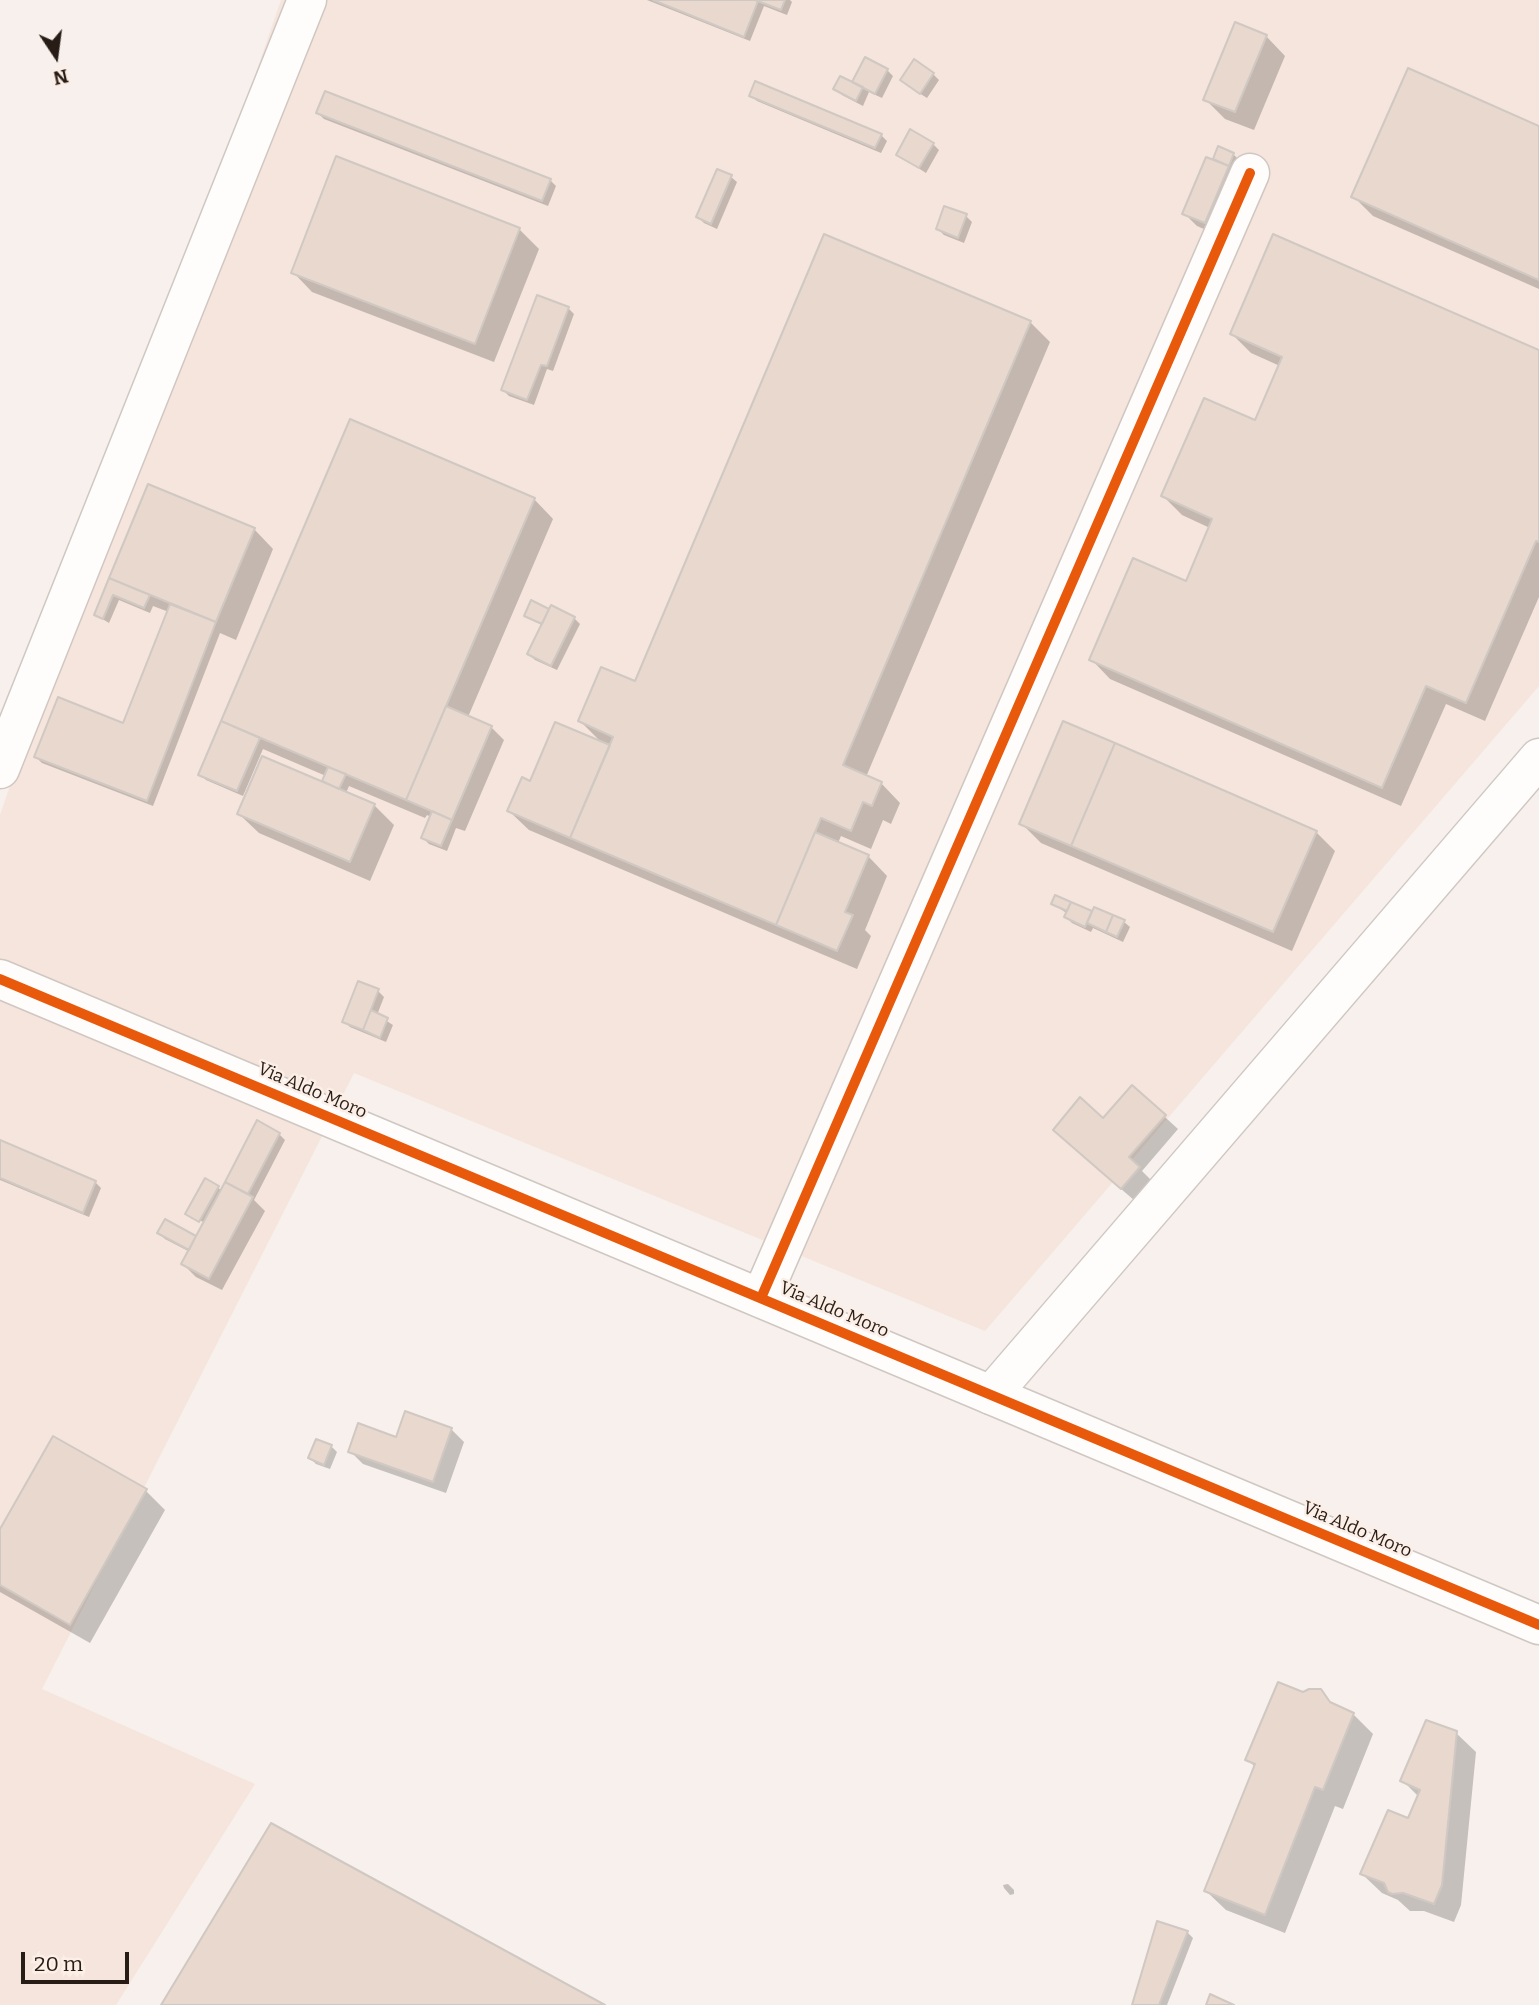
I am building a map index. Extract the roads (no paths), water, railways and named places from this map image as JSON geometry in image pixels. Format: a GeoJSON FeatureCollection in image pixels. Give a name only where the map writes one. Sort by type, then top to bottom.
{"type":"FeatureCollection","features":[{"type":"Feature","properties":{"kind":"street"},"geometry":{"type":"LineString","coordinates":[[0,769],[307,0]]}},
{"type":"Feature","properties":{"kind":"street"},"geometry":{"type":"LineString","coordinates":[[761,1298],[1250,173]]}},
{"type":"Feature","properties":{"kind":"street"},"geometry":{"type":"LineString","coordinates":[[991,1395],[1539,758]]}},
{"type":"Feature","properties":{"kind":"street","name":"Via Aldo Moro"},"geometry":{"type":"LineString","coordinates":[[0,979],[1539,1625]]}}]}
